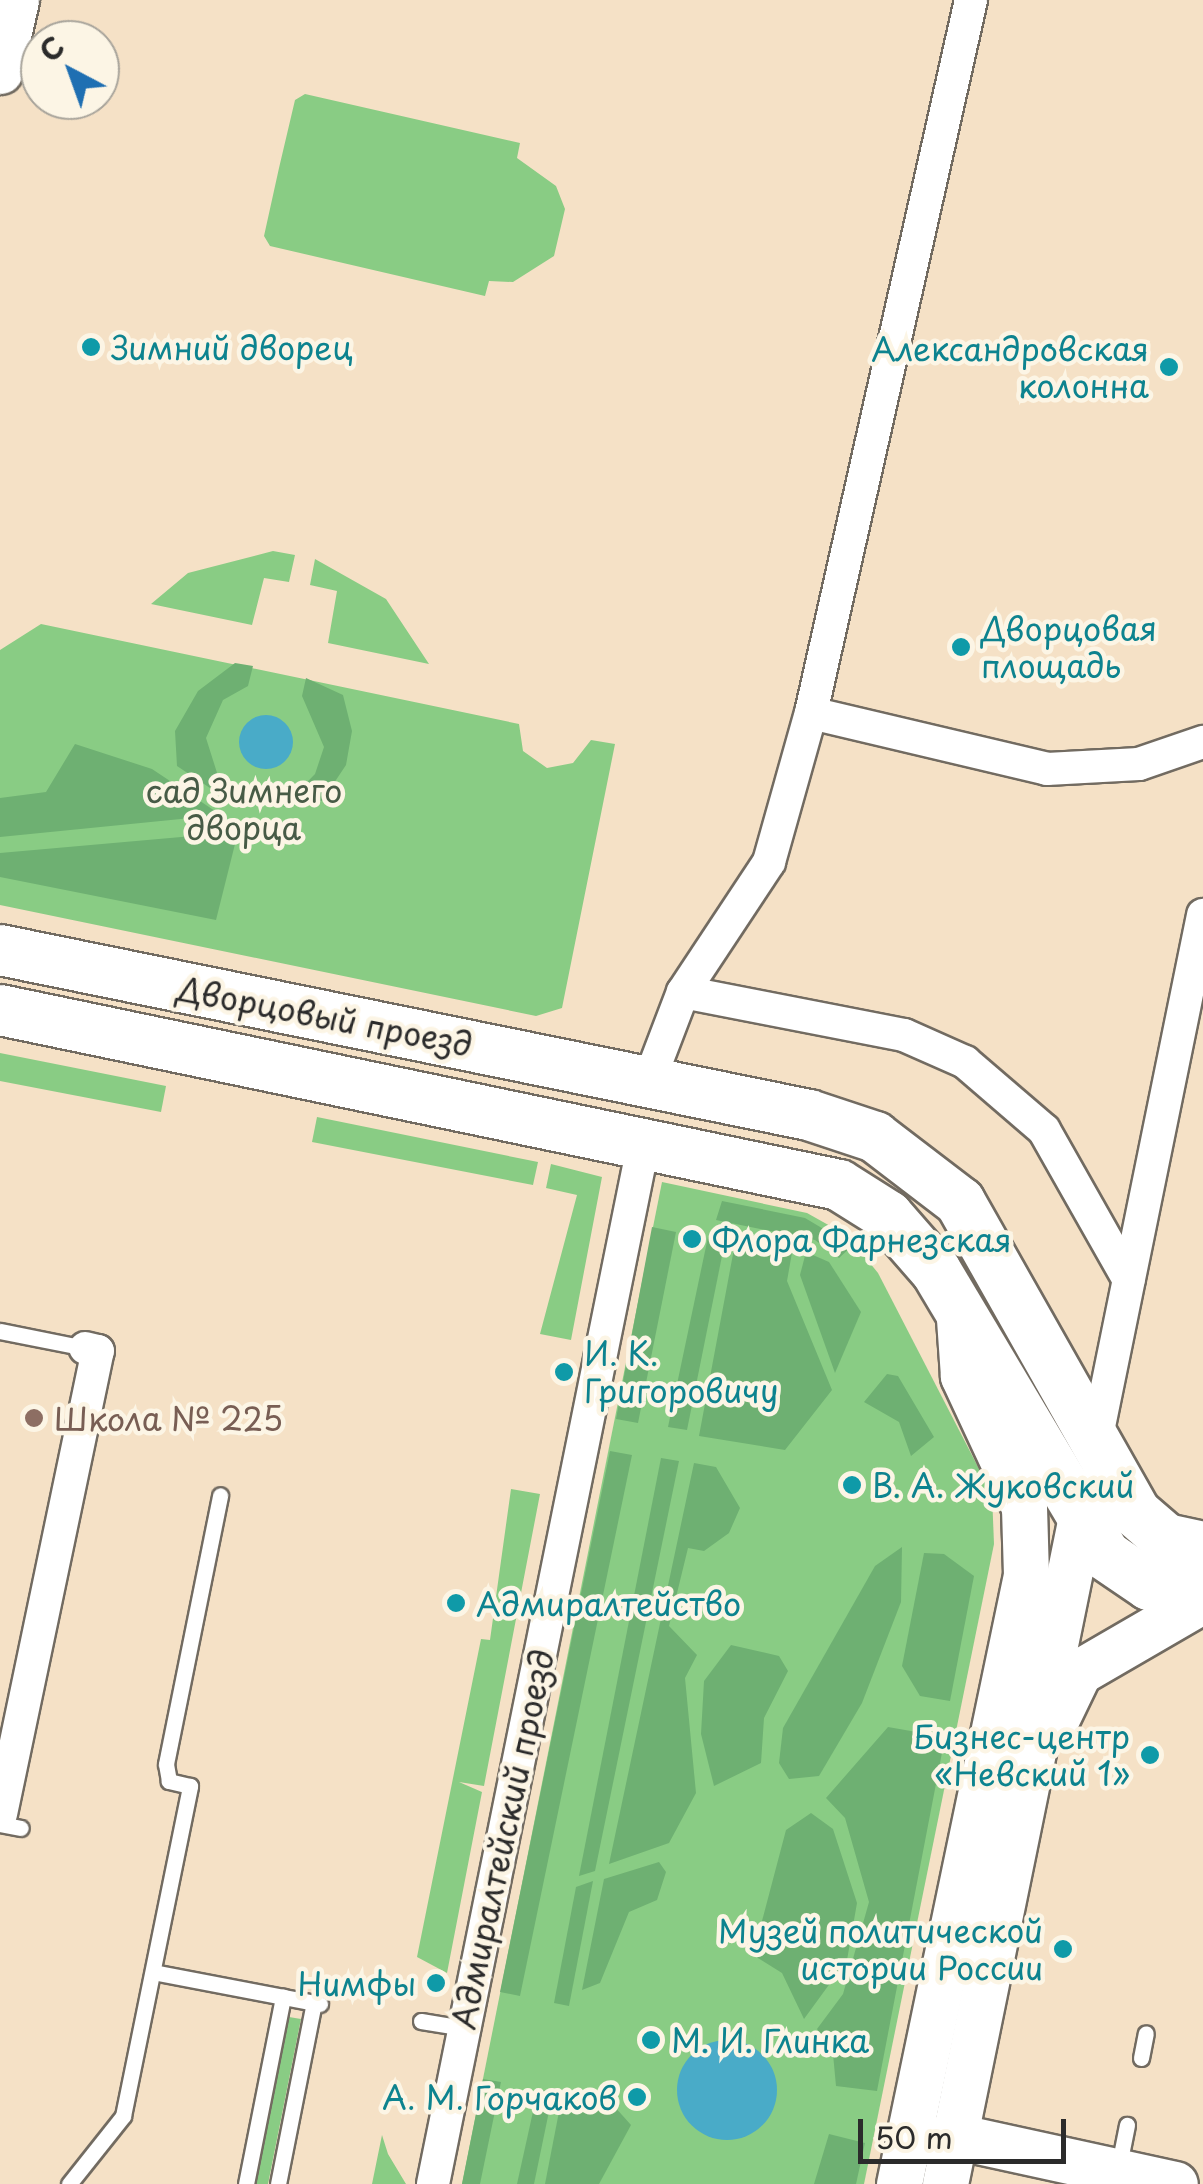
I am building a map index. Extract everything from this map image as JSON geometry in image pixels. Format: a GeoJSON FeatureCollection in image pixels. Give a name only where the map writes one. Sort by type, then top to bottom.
{"type":"FeatureCollection","features":[{"type":"Feature","properties":{"kind":"main road"},"geometry":{"type":"LineString","coordinates":[[0,71],[16,0]]}},
{"type":"Feature","properties":{"kind":"main road","name":"Дворцовый проезд"},"geometry":{"type":"LineString","coordinates":[[0,950],[649,1081]]}},
{"type":"Feature","properties":{"kind":"main road","name":"Дворцовый проезд"},"geometry":{"type":"LineString","coordinates":[[0,1010],[644,1141]]}},
{"type":"Feature","properties":{"kind":"main road"},"geometry":{"type":"LineString","coordinates":[[649,1081],[842,1124],[934,1176],[978,1230],[1095,1446],[1146,1525],[1203,1547]]}},
{"type":"Feature","properties":{"kind":"main road"},"geometry":{"type":"LineString","coordinates":[[644,1141],[857,1194],[902,1230],[958,1305],[1080,1518],[1130,1576],[1203,1592]]}},
{"type":"Feature","properties":{"kind":"main road"},"geometry":{"type":"LineString","coordinates":[[902,2169],[1026,1575],[1024,1507],[963,1376],[958,1305]]}},
{"type":"Feature","properties":{"kind":"main road"},"geometry":{"type":"LineString","coordinates":[[945,2184],[1095,1446]]}},
{"type":"Feature","properties":{"kind":"main road"},"geometry":{"type":"LineString","coordinates":[[1032,1753],[1050,1737],[1079,1672],[1203,1600]]}},
{"type":"Feature","properties":{"kind":"main road"},"geometry":{"type":"LineString","coordinates":[[902,2169],[954,2136],[1116,2178],[1175,2184]]}},
{"type":"Feature","properties":{"kind":"street"},"geometry":{"type":"LineString","coordinates":[[649,1081],[682,992],[770,862],[811,713],[970,0]]}},
{"type":"Feature","properties":{"kind":"street"},"geometry":{"type":"LineString","coordinates":[[811,713],[1047,769],[1139,764],[1203,742]]}},
{"type":"Feature","properties":{"kind":"street"},"geometry":{"type":"LineString","coordinates":[[1095,1446],[1202,924]]}},
{"type":"Feature","properties":{"kind":"street"},"geometry":{"type":"LineString","coordinates":[[682,992],[904,1035],[965,1062],[1044,1130],[1129,1280]]}},
{"type":"Feature","properties":{"kind":"street","name":"Адмиралтейский проезд"},"geometry":{"type":"LineString","coordinates":[[432,2184],[644,1141]]}},
{"type":"Feature","properties":{"kind":"street"},"geometry":{"type":"LineString","coordinates":[[11,1821],[8,1741],[98,1351],[86,1348]]}},
{"type":"Feature","properties":{"kind":"lane"},"geometry":{"type":"LineString","coordinates":[[0,1331],[86,1348]]}},
{"type":"Feature","properties":{"kind":"lane"},"geometry":{"type":"LineString","coordinates":[[69,2184],[123,2116],[190,1786],[169,1781],[166,1764],[220,1495]]}},
{"type":"Feature","properties":{"kind":"lane"},"geometry":{"type":"LineString","coordinates":[[0,1824],[11,1821]]}},
{"type":"Feature","properties":{"kind":"lane"},"geometry":{"type":"LineString","coordinates":[[153,1972],[319,2004],[278,2184]]}},
{"type":"Feature","properties":{"kind":"lane"},"geometry":{"type":"LineString","coordinates":[[246,2184],[283,1997]]}},
{"type":"Feature","properties":{"kind":"lane"},"geometry":{"type":"LineString","coordinates":[[421,2021],[464,2028]]}},
{"type":"Feature","properties":{"kind":"lane"},"geometry":{"type":"LineString","coordinates":[[1141,2058],[1146,2033]]}},
{"type":"Feature","properties":{"kind":"lane"},"geometry":{"type":"LineString","coordinates":[[1116,2178],[1127,2125]]}},
{"type":"Feature","properties":{"kind":"green space"},"geometry":{"type":"Polygon","coordinates":[[[305,94],[520,143],[517,158],[556,186],[565,209],[554,256],[513,282],[489,281],[485,296],[270,246],[264,236],[279,168],[295,100],[305,94]]]}},
{"type":"Feature","properties":{"kind":"green space"},"geometry":{"type":"Polygon","coordinates":[[[273,551],[295,555],[289,582],[264,578],[252,625],[151,604],[188,573],[273,551]]]}},
{"type":"Feature","properties":{"kind":"green space"},"geometry":{"type":"Polygon","coordinates":[[[315,559],[386,599],[429,664],[328,643],[337,591],[310,585],[315,559]]]}},
{"type":"Feature","properties":{"kind":"green space","name":"сад Зимнего дворца"},"geometry":{"type":"Polygon","coordinates":[[[41,624],[519,724],[523,751],[547,768],[573,763],[591,740],[615,744],[562,1008],[536,1016],[0,905],[0,650],[41,624]]]}},
{"type":"Feature","properties":{"kind":"green space"},"geometry":{"type":"Polygon","coordinates":[[[235,663],[253,666],[248,686],[223,700],[206,738],[225,798],[177,766],[175,731],[198,691],[235,663]]]}},
{"type":"Feature","properties":{"kind":"green space"},"geometry":{"type":"Polygon","coordinates":[[[306,678],[343,695],[352,731],[346,765],[322,801],[283,807],[315,774],[324,747],[302,696],[306,678]]]}},
{"type":"Feature","properties":{"kind":"green space"},"geometry":{"type":"Polygon","coordinates":[[[75,744],[152,769],[221,815],[0,837],[0,798],[46,792],[75,744]]]}},
{"type":"Feature","properties":{"kind":"green space"},"geometry":{"type":"Polygon","coordinates":[[[238,832],[216,920],[0,877],[0,853],[238,832]]]}},
{"type":"Feature","properties":{"kind":"green space"},"geometry":{"type":"Polygon","coordinates":[[[0,1053],[166,1086],[161,1112],[0,1081],[0,1053]]]}},
{"type":"Feature","properties":{"kind":"green space"},"geometry":{"type":"Polygon","coordinates":[[[317,1117],[538,1162],[533,1185],[312,1142],[317,1117]]]}},
{"type":"Feature","properties":{"kind":"green space"},"geometry":{"type":"Polygon","coordinates":[[[551,1164],[602,1177],[571,1340],[540,1334],[577,1195],[546,1188],[551,1164]]]}},
{"type":"Feature","properties":{"kind":"green space"},"geometry":{"type":"Polygon","coordinates":[[[662,1182],[807,1213],[848,1236],[878,1273],[992,1494],[994,1544],[864,2184],[462,2184],[662,1182]]]}},
{"type":"Feature","properties":{"kind":"green space"},"geometry":{"type":"Polygon","coordinates":[[[722,1201],[805,1218],[852,1246],[839,1258],[815,1240],[716,1220],[722,1201]]]}},
{"type":"Feature","properties":{"kind":"green space"},"geometry":{"type":"Polygon","coordinates":[[[652,1227],[676,1232],[638,1423],[616,1419],[652,1227]]]}},
{"type":"Feature","properties":{"kind":"green space"},"geometry":{"type":"Polygon","coordinates":[[[708,1237],[725,1241],[687,1430],[668,1427],[708,1237]]]}},
{"type":"Feature","properties":{"kind":"green space"},"geometry":{"type":"Polygon","coordinates":[[[736,1238],[793,1247],[787,1281],[832,1390],[785,1450],[699,1436],[736,1238]]]}},
{"type":"Feature","properties":{"kind":"green space"},"geometry":{"type":"Polygon","coordinates":[[[806,1252],[829,1262],[861,1312],[835,1373],[800,1275],[806,1252]]]}},
{"type":"Feature","properties":{"kind":"green space"},"geometry":{"type":"Polygon","coordinates":[[[887,1374],[898,1376],[934,1437],[911,1456],[899,1422],[864,1402],[887,1374]]]}},
{"type":"Feature","properties":{"kind":"green space"},"geometry":{"type":"Polygon","coordinates":[[[610,1451],[632,1455],[520,1996],[500,1992],[610,1451]]]}},
{"type":"Feature","properties":{"kind":"green space"},"geometry":{"type":"Polygon","coordinates":[[[661,1458],[679,1461],[595,1871],[579,1876],[661,1458]]]}},
{"type":"Feature","properties":{"kind":"green space"},"geometry":{"type":"Polygon","coordinates":[[[694,1463],[716,1467],[740,1508],[729,1533],[704,1551],[688,1548],[669,1626],[697,1655],[685,1678],[696,1793],[669,1843],[609,1864],[694,1463]]]}},
{"type":"Feature","properties":{"kind":"green space"},"geometry":{"type":"Polygon","coordinates":[[[511,1489],[540,1494],[484,1786],[459,1782],[482,1792],[447,1973],[417,1957],[481,1639],[490,1640],[511,1489]]]}},
{"type":"Feature","properties":{"kind":"green space"},"geometry":{"type":"Polygon","coordinates":[[[902,1547],[901,1602],[862,1703],[819,1776],[789,1779],[779,1763],[783,1728],[875,1566],[902,1547]]]}},
{"type":"Feature","properties":{"kind":"green space"},"geometry":{"type":"Polygon","coordinates":[[[924,1553],[944,1554],[974,1576],[950,1701],[920,1696],[902,1666],[924,1553]]]}},
{"type":"Feature","properties":{"kind":"green space"},"geometry":{"type":"Polygon","coordinates":[[[731,1645],[779,1656],[788,1671],[764,1718],[761,1763],[714,1786],[701,1734],[704,1681],[731,1645]]]}},
{"type":"Feature","properties":{"kind":"green space"},"geometry":{"type":"Polygon","coordinates":[[[888,1727],[945,1737],[877,2091],[836,2086],[833,2054],[817,2029],[843,1994],[869,1902],[845,1818],[826,1798],[888,1727]]]}},
{"type":"Feature","properties":{"kind":"green space"},"geometry":{"type":"Polygon","coordinates":[[[811,1813],[833,1829],[857,1903],[847,1960],[804,2019],[782,1973],[753,1955],[786,1830],[811,1813]]]}},
{"type":"Feature","properties":{"kind":"green space"},"geometry":{"type":"Polygon","coordinates":[[[659,1862],[666,1872],[657,1900],[629,1912],[600,1983],[582,1990],[604,1879],[659,1862]]]}},
{"type":"Feature","properties":{"kind":"green space"},"geometry":{"type":"Polygon","coordinates":[[[593,1881],[569,2006],[554,2003],[576,1887],[593,1881]]]}},
{"type":"Feature","properties":{"kind":"green space"},"geometry":{"type":"Polygon","coordinates":[[[289,2017],[301,2019],[268,2184],[256,2184],[289,2017]]]}},
{"type":"Feature","properties":{"kind":"green space"},"geometry":{"type":"Polygon","coordinates":[[[483,2079],[501,2082],[480,2184],[462,2184],[483,2079]]]}},
{"type":"Feature","properties":{"kind":"green space"},"geometry":{"type":"Polygon","coordinates":[[[538,2089],[553,2092],[534,2184],[517,2184],[538,2089]]]}},
{"type":"Feature","properties":{"kind":"green space"},"geometry":{"type":"Polygon","coordinates":[[[563,2091],[605,2096],[631,2125],[599,2184],[545,2184],[563,2091]]]}},
{"type":"Feature","properties":{"kind":"green space"},"geometry":{"type":"Polygon","coordinates":[[[829,2134],[865,2143],[856,2184],[814,2184],[829,2134]]]}},
{"type":"Feature","properties":{"kind":"green space"},"geometry":{"type":"Polygon","coordinates":[[[382,2135],[388,2154],[406,2184],[372,2184],[382,2135]]]}},
{"type":"Feature","properties":{"kind":"water"},"geometry":{"type":"Polygon","coordinates":[[[266,715],[285,723],[293,742],[285,761],[266,769],[247,761],[239,742],[247,723],[266,715]]]}},
{"type":"Feature","properties":{"kind":"water"},"geometry":{"type":"Polygon","coordinates":[[[727,2040],[746,2044],[763,2054],[773,2071],[777,2090],[773,2109],[763,2126],[746,2136],[727,2140],[708,2136],[691,2126],[681,2109],[677,2090],[681,2071],[691,2054],[708,2044],[727,2040]]]}},
{"type":"Feature","properties":{"kind":"place","name":"Зимний дворец"},"geometry":{"type":"Point","coordinates":[91,347]}},
{"type":"Feature","properties":{"kind":"place","name":"Александровская колонна"},"geometry":{"type":"Point","coordinates":[1169,367]}},
{"type":"Feature","properties":{"kind":"place","name":"Дворцовая площадь"},"geometry":{"type":"Point","coordinates":[961,647]}},
{"type":"Feature","properties":{"kind":"place","name":"Флора Фарнезская"},"geometry":{"type":"Point","coordinates":[692,1239]}},
{"type":"Feature","properties":{"kind":"place","name":"И. К. Григоровичу"},"geometry":{"type":"Point","coordinates":[564,1372]}},
{"type":"Feature","properties":{"kind":"place","name":"Школа № 225"},"geometry":{"type":"Point","coordinates":[34,1418]}},
{"type":"Feature","properties":{"kind":"place","name":"В. А. Жуковский"},"geometry":{"type":"Point","coordinates":[852,1485]}},
{"type":"Feature","properties":{"kind":"place","name":"Адмиралтейство"},"geometry":{"type":"Point","coordinates":[456,1603]}},
{"type":"Feature","properties":{"kind":"place","name":"Бизнес-центр «Невский 1»"},"geometry":{"type":"Point","coordinates":[1150,1755]}},
{"type":"Feature","properties":{"kind":"place","name":"Музей политической истории России"},"geometry":{"type":"Point","coordinates":[1063,1949]}},
{"type":"Feature","properties":{"kind":"place","name":"Нимфы"},"geometry":{"type":"Point","coordinates":[436,1983]}},
{"type":"Feature","properties":{"kind":"place","name":"М. И. Глинка"},"geometry":{"type":"Point","coordinates":[651,2040]}},
{"type":"Feature","properties":{"kind":"place","name":"А. М. Горчаков"},"geometry":{"type":"Point","coordinates":[637,2097]}}]}
